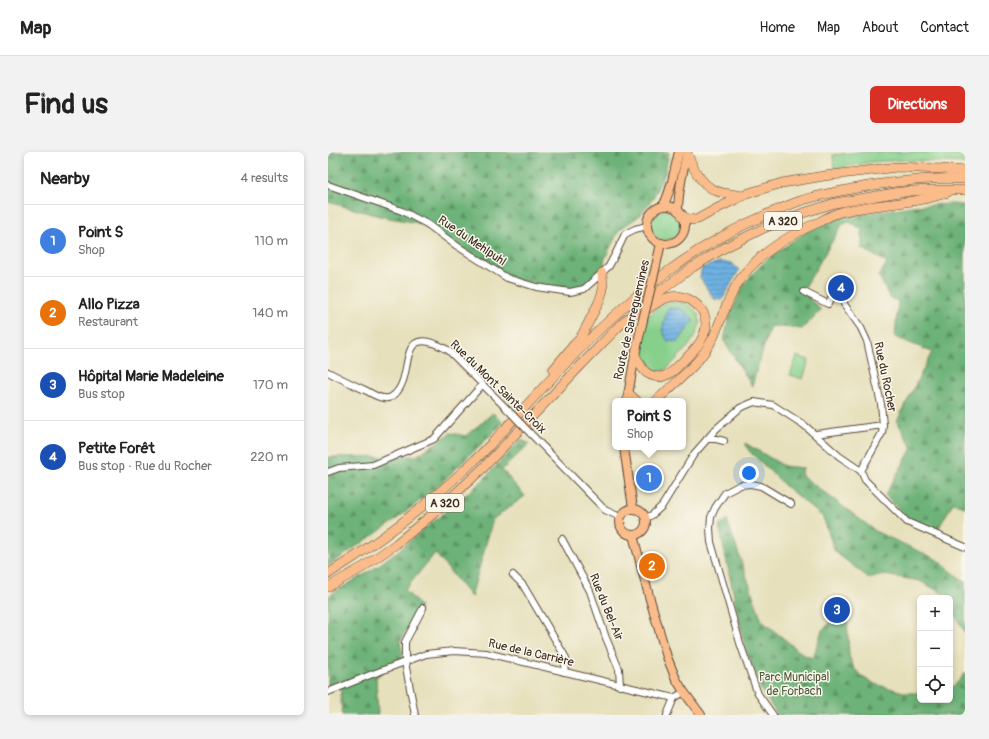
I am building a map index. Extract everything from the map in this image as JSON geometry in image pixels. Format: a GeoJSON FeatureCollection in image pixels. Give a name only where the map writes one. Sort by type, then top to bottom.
{"type":"FeatureCollection","features":[{"type":"Feature","properties":{"kind":"highway"},"geometry":{"type":"LineString","coordinates":[[684,152],[698,176],[705,184],[722,193],[742,196]]}},
{"type":"Feature","properties":{"kind":"highway"},"geometry":{"type":"LineString","coordinates":[[680,214],[689,219],[698,219],[742,196],[782,183],[824,176],[897,167],[965,171]]}},
{"type":"Feature","properties":{"kind":"highway","name":"A 320"},"geometry":{"type":"LineString","coordinates":[[328,574],[389,533],[426,504],[476,459],[577,352],[610,320],[642,291],[683,260],[721,236],[759,218],[799,202],[832,192],[899,181],[949,178],[965,179]]}},
{"type":"Feature","properties":{"kind":"highway"},"geometry":{"type":"LineString","coordinates":[[659,398],[692,368],[701,357],[713,337],[739,280],[749,268],[769,251],[802,229],[840,212],[935,197],[960,190]]}},
{"type":"Feature","properties":{"kind":"highway","name":"A 320"},"geometry":{"type":"LineString","coordinates":[[328,587],[363,567],[396,544],[439,509],[484,467],[585,361],[633,314],[652,297],[693,267],[726,247],[764,228],[835,203],[900,192],[960,190]]}},
{"type":"Feature","properties":{"kind":"highway"},"geometry":{"type":"LineString","coordinates":[[535,397],[543,381],[582,335],[604,290],[602,272]]}},
{"type":"Feature","properties":{"kind":"highway"},"geometry":{"type":"LineString","coordinates":[[633,314],[642,313],[659,300],[676,296],[686,297],[696,303],[703,312],[706,323],[705,333],[696,348],[672,372],[663,377],[654,376],[646,372],[635,354]]}},
{"type":"Feature","properties":{"kind":"main road"},"geometry":{"type":"LineString","coordinates":[[663,206],[667,200],[684,152]]}},
{"type":"Feature","properties":{"kind":"main road"},"geometry":{"type":"LineString","coordinates":[[680,214],[671,207],[663,206],[653,211],[649,215],[647,221],[648,232],[651,237],[656,241],[667,244],[678,239],[682,234],[684,222],[680,214],[678,199],[684,152]]}},
{"type":"Feature","properties":{"kind":"main road","name":"Route de Sarreguemines"},"geometry":{"type":"LineString","coordinates":[[627,397],[635,354],[661,243]]}},
{"type":"Feature","properties":{"kind":"main road"},"geometry":{"type":"LineString","coordinates":[[624,450],[633,508]]}},
{"type":"Feature","properties":{"kind":"main road"},"geometry":{"type":"LineString","coordinates":[[633,508],[643,513],[646,518],[646,526],[641,533],[633,535],[627,534],[622,530],[619,524],[620,517],[625,510],[633,508]]}},
{"type":"Feature","properties":{"kind":"main road"},"geometry":{"type":"LineString","coordinates":[[633,535],[667,656],[676,679],[701,715]]}},
{"type":"Feature","properties":{"kind":"street","name":"Rue du Mehlpuhl"},"geometry":{"type":"LineString","coordinates":[[328,185],[402,211],[414,217],[427,224],[457,246],[507,278],[536,287],[570,292],[584,289],[609,266],[625,234],[635,229],[647,226]]}},
{"type":"Feature","properties":{"kind":"street","name":"Rue du Rocher"},"geometry":{"type":"LineString","coordinates":[[804,292],[828,304],[834,291],[843,296],[844,304],[867,341],[881,404],[883,425],[882,433],[860,472]]}},
{"type":"Feature","properties":{"kind":"street","name":"Rue du Mont Sainte-Croix"},"geometry":{"type":"LineString","coordinates":[[328,372],[374,395],[384,398],[391,397],[397,392],[403,382],[409,353],[412,348],[417,343],[425,341],[436,344],[448,350],[605,510],[620,517]]}},
{"type":"Feature","properties":{"kind":"street"},"geometry":{"type":"LineString","coordinates":[[328,472],[339,468],[373,465],[434,439],[482,385]]}},
{"type":"Feature","properties":{"kind":"street"},"geometry":{"type":"LineString","coordinates":[[646,518],[662,506],[694,454],[716,429],[740,408],[754,402],[773,405],[816,434],[839,456],[860,472],[865,480],[907,522],[965,546]]}},
{"type":"Feature","properties":{"kind":"street","name":"Rue du Rocher"},"geometry":{"type":"LineString","coordinates":[[816,434],[883,425]]}},
{"type":"Feature","properties":{"kind":"street"},"geometry":{"type":"LineString","coordinates":[[707,439],[724,441],[716,429]]}},
{"type":"Feature","properties":{"kind":"street"},"geometry":{"type":"LineString","coordinates":[[773,715],[758,694],[740,643],[712,542],[710,528],[711,517],[720,500],[725,493],[740,484],[761,486],[790,504]]}},
{"type":"Feature","properties":{"kind":"street","name":"Rue du Bel-Air"},"geometry":{"type":"LineString","coordinates":[[562,539],[590,591],[606,638],[619,669],[620,686]]}},
{"type":"Feature","properties":{"kind":"street"},"geometry":{"type":"LineString","coordinates":[[513,575],[523,585],[566,658],[564,672]]}},
{"type":"Feature","properties":{"kind":"street"},"geometry":{"type":"LineString","coordinates":[[415,715],[405,662],[405,642],[423,608]]}},
{"type":"Feature","properties":{"kind":"street","name":"Rue de la Carrière"},"geometry":{"type":"LineString","coordinates":[[328,692],[426,654],[454,651],[486,653],[674,698]]}},
{"type":"Feature","properties":{"kind":"street"},"geometry":{"type":"LineString","coordinates":[[667,715],[674,698],[684,692]]}},
{"type":"Feature","properties":{"kind":"green space"},"geometry":{"type":"Polygon","coordinates":[[[328,152],[669,152],[665,173],[653,198],[639,216],[619,230],[605,258],[602,273],[584,289],[570,292],[514,279],[419,223],[383,217],[328,202],[328,152]]]}},
{"type":"Feature","properties":{"kind":"green space"},"geometry":{"type":"Polygon","coordinates":[[[858,152],[965,152],[965,163],[899,160],[871,162],[834,169],[833,155],[858,152]]]}},
{"type":"Feature","properties":{"kind":"green space"},"geometry":{"type":"Polygon","coordinates":[[[952,204],[965,205],[965,507],[953,503],[937,531],[909,519],[885,495],[912,448],[897,421],[932,352],[895,337],[898,301],[890,298],[879,276],[887,263],[862,248],[862,229],[849,222],[843,223],[802,292],[821,310],[802,329],[770,326],[752,386],[724,341],[728,320],[743,286],[753,273],[769,258],[804,233],[832,219],[912,206],[952,204]]]}},
{"type":"Feature","properties":{"kind":"green space"},"geometry":{"type":"Polygon","coordinates":[[[666,210],[677,214],[681,225],[677,236],[666,240],[655,236],[651,225],[655,214],[666,210]]]}},
{"type":"Feature","properties":{"kind":"green space"},"geometry":{"type":"Polygon","coordinates":[[[673,302],[683,303],[692,307],[699,315],[700,324],[696,335],[686,349],[668,368],[660,372],[645,367],[640,357],[647,317],[662,304],[673,302]]]}},
{"type":"Feature","properties":{"kind":"green space"},"geometry":{"type":"Polygon","coordinates":[[[797,356],[809,360],[803,379],[790,375],[797,356]]]}},
{"type":"Feature","properties":{"kind":"green space"},"geometry":{"type":"Polygon","coordinates":[[[493,413],[503,423],[436,488],[394,521],[328,566],[328,457],[416,456],[451,433],[466,436],[493,413]]]}},
{"type":"Feature","properties":{"kind":"green space"},"geometry":{"type":"Polygon","coordinates":[[[521,439],[529,444],[502,470],[525,496],[493,519],[471,597],[435,553],[405,590],[420,606],[400,642],[404,658],[376,677],[378,715],[342,715],[340,684],[328,689],[328,596],[375,568],[404,546],[481,482],[521,439]]]}},
{"type":"Feature","properties":{"kind":"green space"},"geometry":{"type":"Polygon","coordinates":[[[745,443],[784,466],[803,468],[801,475],[877,532],[936,559],[965,582],[965,633],[953,611],[953,595],[943,595],[920,581],[885,575],[869,578],[835,552],[823,517],[784,485],[749,451],[745,443]]]}},
{"type":"Feature","properties":{"kind":"green space","name":"Parc Municipal de Forbach"},"geometry":{"type":"Polygon","coordinates":[[[727,520],[762,621],[804,655],[813,658],[822,630],[829,624],[831,615],[847,617],[849,656],[854,668],[862,677],[875,684],[907,693],[917,693],[917,703],[953,703],[953,686],[959,681],[965,672],[965,715],[778,715],[762,692],[745,647],[719,526],[727,520]]]}},
{"type":"Feature","properties":{"kind":"water"},"geometry":{"type":"Polygon","coordinates":[[[719,262],[732,263],[739,270],[722,300],[714,299],[700,278],[702,268],[719,262]]]}},
{"type":"Feature","properties":{"kind":"water"},"geometry":{"type":"Polygon","coordinates":[[[678,308],[686,312],[694,320],[678,342],[668,341],[662,331],[667,309],[678,308]]]}},
{"type":"Feature","properties":{"kind":"place","name":"Petite Forêt"},"geometry":{"type":"Point","coordinates":[841,288]}},
{"type":"Feature","properties":{"kind":"place","name":"Point S"},"geometry":{"type":"Point","coordinates":[649,478]}},
{"type":"Feature","properties":{"kind":"place","name":"Allo Pizza"},"geometry":{"type":"Point","coordinates":[652,566]}},
{"type":"Feature","properties":{"kind":"place","name":"Hôpital Marie Madeleine"},"geometry":{"type":"Point","coordinates":[837,610]}}]}
